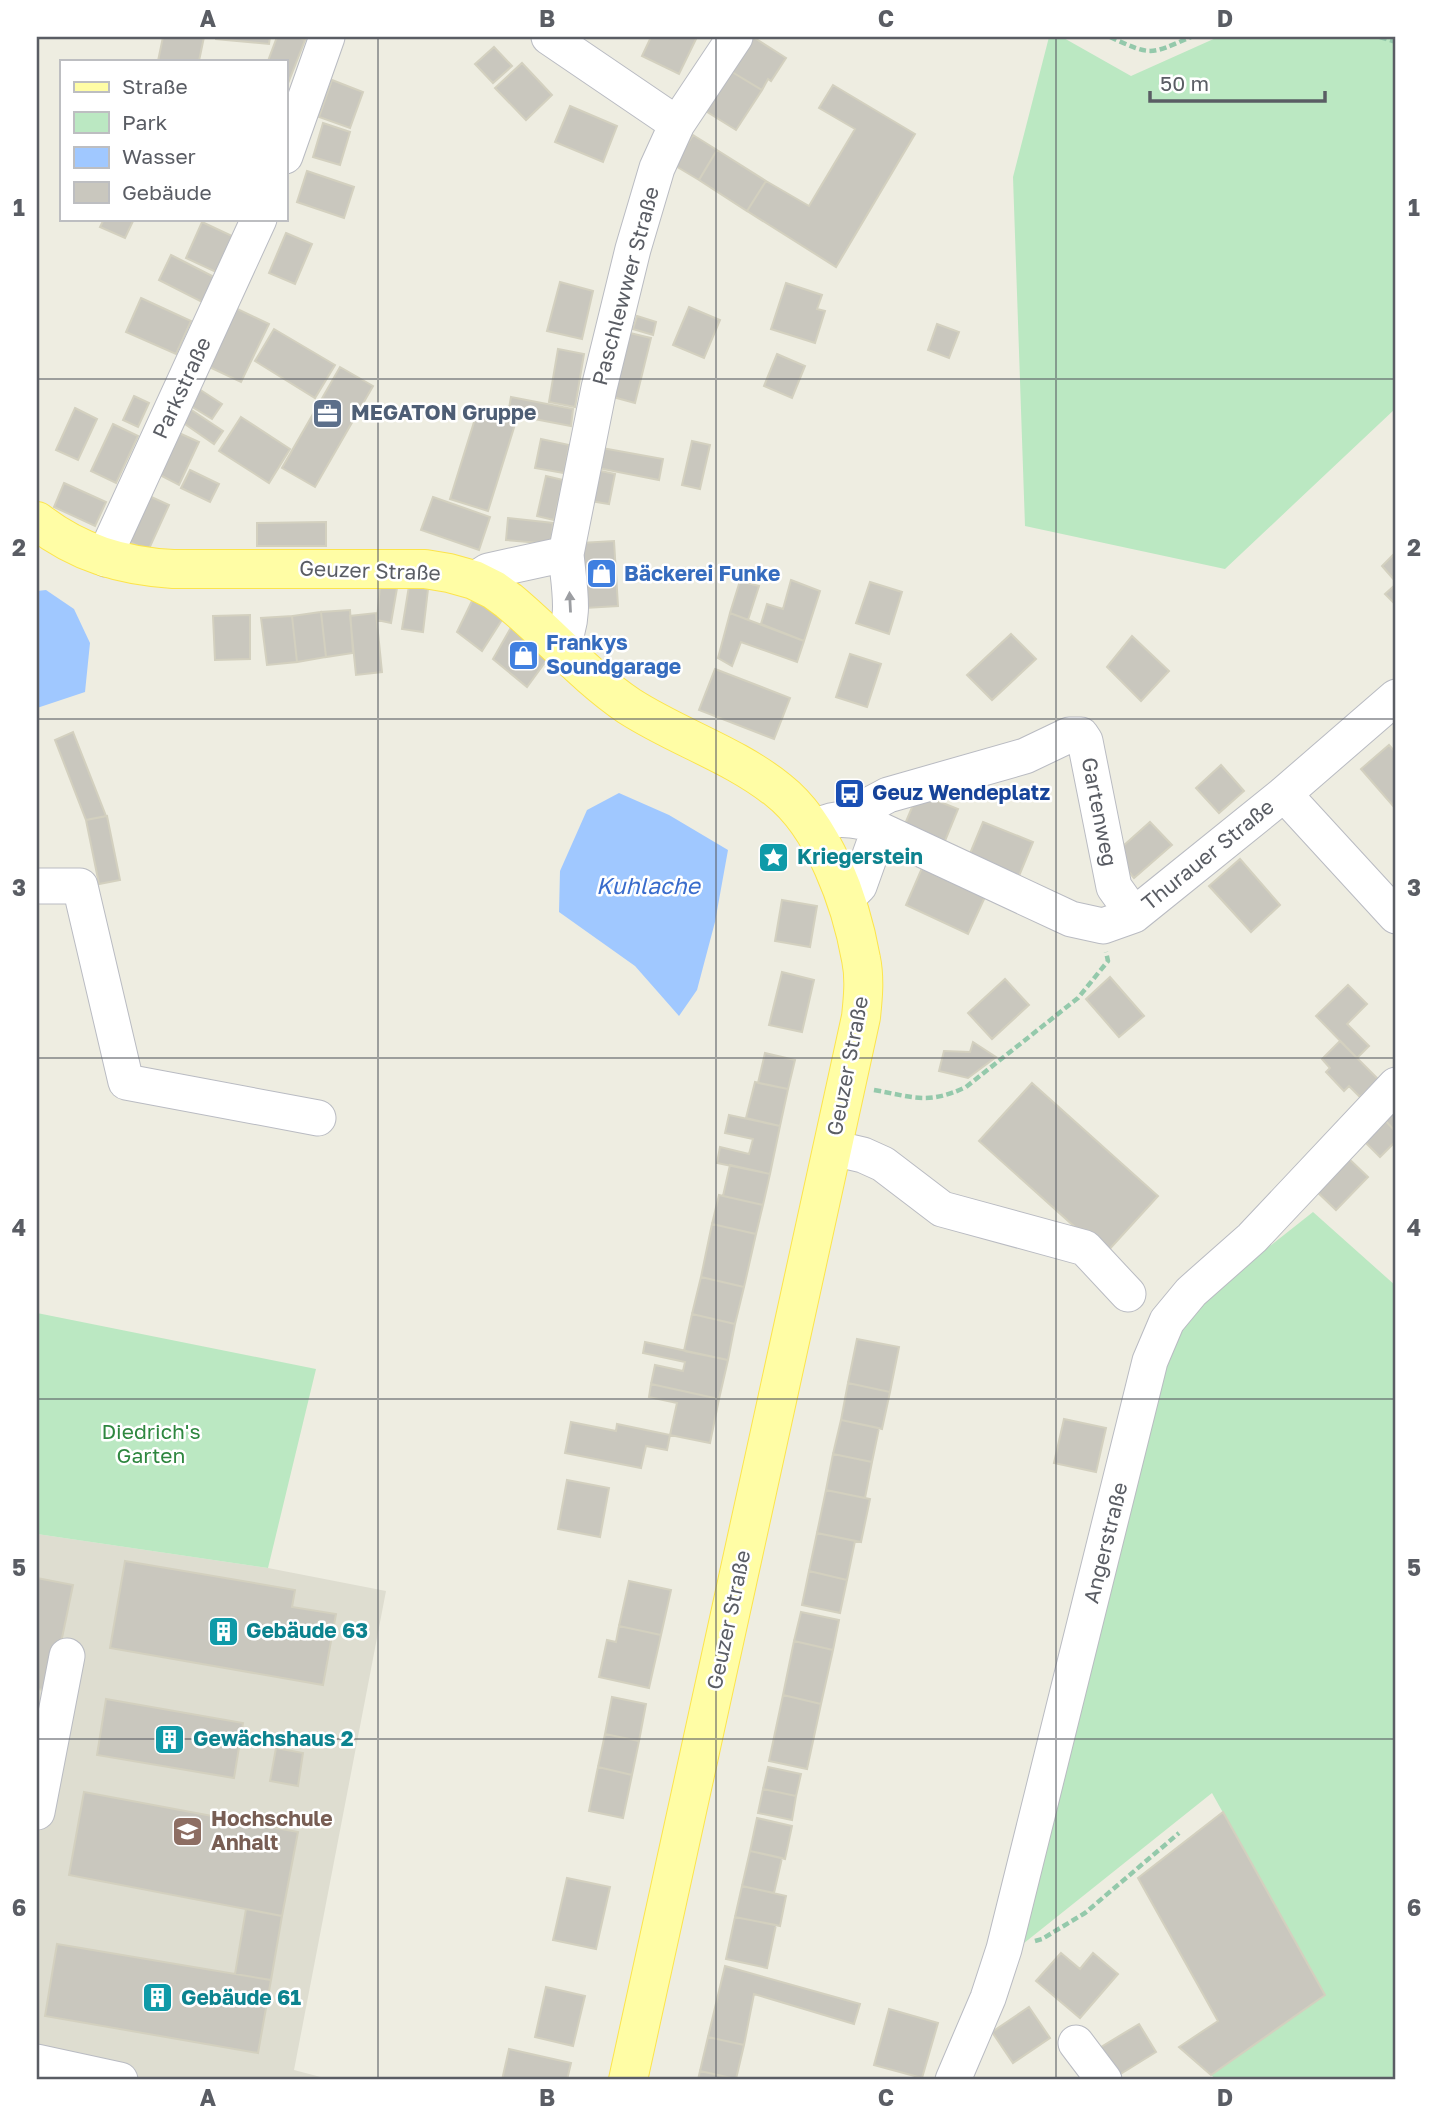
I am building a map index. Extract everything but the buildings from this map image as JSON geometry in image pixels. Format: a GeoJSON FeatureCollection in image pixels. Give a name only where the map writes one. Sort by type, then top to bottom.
{"type":"FeatureCollection","features":[{"type":"Feature","properties":{"kind":"main road","name":"Geuzer Straße"},"geometry":{"type":"LineString","coordinates":[[43,535],[106,559],[140,567],[403,567],[449,573],[474,580],[509,601],[603,687],[629,706],[729,759],[770,785],[801,813],[812,829],[845,900],[861,959],[861,1017],[628,2080]]}},
{"type":"Feature","properties":{"kind":"street"},"geometry":{"type":"LineString","coordinates":[[287,150],[327,37]]}},
{"type":"Feature","properties":{"kind":"street"},"geometry":{"type":"LineString","coordinates":[[549,37],[677,124]]}},
{"type":"Feature","properties":{"kind":"street","name":"Paschlewwer Straße"},"geometry":{"type":"LineString","coordinates":[[560,648],[569,632],[571,607],[566,554],[599,387],[633,249],[657,168],[677,124],[735,37]]}},
{"type":"Feature","properties":{"kind":"street","name":"Parkstraße"},"geometry":{"type":"LineString","coordinates":[[106,559],[112,540],[259,220]]}},
{"type":"Feature","properties":{"kind":"street"},"geometry":{"type":"LineString","coordinates":[[474,580],[488,571],[566,554]]}},
{"type":"Feature","properties":{"kind":"street","name":"Thurauer Straße"},"geometry":{"type":"LineString","coordinates":[[1118,921],[1284,794],[1396,697]]}},
{"type":"Feature","properties":{"kind":"street","name":"Gartenweg"},"geometry":{"type":"LineString","coordinates":[[871,826],[873,803],[888,795],[1025,756],[1069,735],[1081,735],[1085,741],[1114,887],[1118,921]]}},
{"type":"Feature","properties":{"kind":"street"},"geometry":{"type":"LineString","coordinates":[[1284,794],[1396,916]]}},
{"type":"Feature","properties":{"kind":"street"},"geometry":{"type":"LineString","coordinates":[[812,829],[829,820],[847,819],[871,826],[1071,919],[1118,921]]}},
{"type":"Feature","properties":{"kind":"street"},"geometry":{"type":"LineString","coordinates":[[845,900],[859,886],[871,826]]}},
{"type":"Feature","properties":{"kind":"street"},"geometry":{"type":"LineString","coordinates":[[37,886],[80,886],[127,1082],[318,1118]]}},
{"type":"Feature","properties":{"kind":"street","name":"Angerstraße"},"geometry":{"type":"LineString","coordinates":[[953,2080],[988,1998],[1004,1949],[1150,1360],[1167,1321],[1191,1292],[1252,1238],[1396,1085]]}},
{"type":"Feature","properties":{"kind":"street"},"geometry":{"type":"LineString","coordinates":[[833,1148],[863,1155],[883,1164],[942,1209],[1085,1248],[1128,1294]]}},
{"type":"Feature","properties":{"kind":"street"},"geometry":{"type":"LineString","coordinates":[[37,1812],[67,1657]]}},
{"type":"Feature","properties":{"kind":"street"},"geometry":{"type":"LineString","coordinates":[[1076,2043],[1104,2080]]}},
{"type":"Feature","properties":{"kind":"street"},"geometry":{"type":"LineString","coordinates":[[37,2063],[120,2080]]}},
{"type":"Feature","properties":{"kind":"path"},"geometry":{"type":"LineString","coordinates":[[1110,37],[1144,52],[1158,51],[1191,37]]}},
{"type":"Feature","properties":{"kind":"path"},"geometry":{"type":"LineString","coordinates":[[1380,37],[1396,42]]}},
{"type":"Feature","properties":{"kind":"path"},"geometry":{"type":"LineString","coordinates":[[846,1084],[922,1099],[946,1097],[966,1087],[1078,998],[1108,961],[1118,921]]}},
{"type":"Feature","properties":{"kind":"path"},"geometry":{"type":"LineString","coordinates":[[1004,1949],[1042,1939],[1085,1913],[1179,1833]]}},
{"type":"Feature","properties":{"kind":"shaded area","name":"Hochschule Anhalt"},"geometry":{"type":"Polygon","coordinates":[[[37,1534],[268,1568],[386,1591],[294,2070],[332,2080],[37,2080],[37,1534]]]}},
{"type":"Feature","properties":{"kind":"green space"},"geometry":{"type":"Polygon","coordinates":[[[1049,37],[1062,37],[1131,76],[1218,37],[1396,37],[1396,408],[1225,569],[1025,526],[1013,177],[1049,37]]]}},
{"type":"Feature","properties":{"kind":"green space"},"geometry":{"type":"Polygon","coordinates":[[[1313,1212],[1396,1286],[1396,2080],[1217,2080],[1211,2075],[1325,1995],[1212,1793],[1014,1951],[1171,1324],[1313,1212]]]}},
{"type":"Feature","properties":{"kind":"green space","name":"Diedrich's Garten"},"geometry":{"type":"Polygon","coordinates":[[[37,1313],[316,1369],[268,1568],[37,1534],[37,1313]]]}},
{"type":"Feature","properties":{"kind":"water"},"geometry":{"type":"Polygon","coordinates":[[[46,590],[74,609],[90,643],[85,692],[37,708],[37,591],[46,590]]]}},
{"type":"Feature","properties":{"kind":"water","name":"Kuhlache"},"geometry":{"type":"Polygon","coordinates":[[[619,793],[669,815],[728,850],[715,922],[697,990],[679,1016],[635,966],[559,912],[560,871],[587,810],[619,793]]]}},
{"type":"Feature","properties":{"kind":"place","name":"MEGATON Gruppe"},"geometry":{"type":"Point","coordinates":[328,413]}},
{"type":"Feature","properties":{"kind":"place","name":"Bäckerei Funke"},"geometry":{"type":"Point","coordinates":[601,574]}},
{"type":"Feature","properties":{"kind":"place","name":"Frankys Soundgarage"},"geometry":{"type":"Point","coordinates":[523,655]}},
{"type":"Feature","properties":{"kind":"place","name":"Geuz Wendeplatz"},"geometry":{"type":"Point","coordinates":[849,793]}},
{"type":"Feature","properties":{"kind":"place","name":"Kriegerstein"},"geometry":{"type":"Point","coordinates":[774,857]}},
{"type":"Feature","properties":{"kind":"place","name":"Gebäude 63"},"geometry":{"type":"Point","coordinates":[223,1631]}},
{"type":"Feature","properties":{"kind":"place","name":"Gewächshaus 2"},"geometry":{"type":"Point","coordinates":[170,1739]}},
{"type":"Feature","properties":{"kind":"place","name":"Hochschule Anhalt"},"geometry":{"type":"Point","coordinates":[188,1831]}},
{"type":"Feature","properties":{"kind":"place","name":"Gebäude 61"},"geometry":{"type":"Point","coordinates":[158,1998]}}]}
